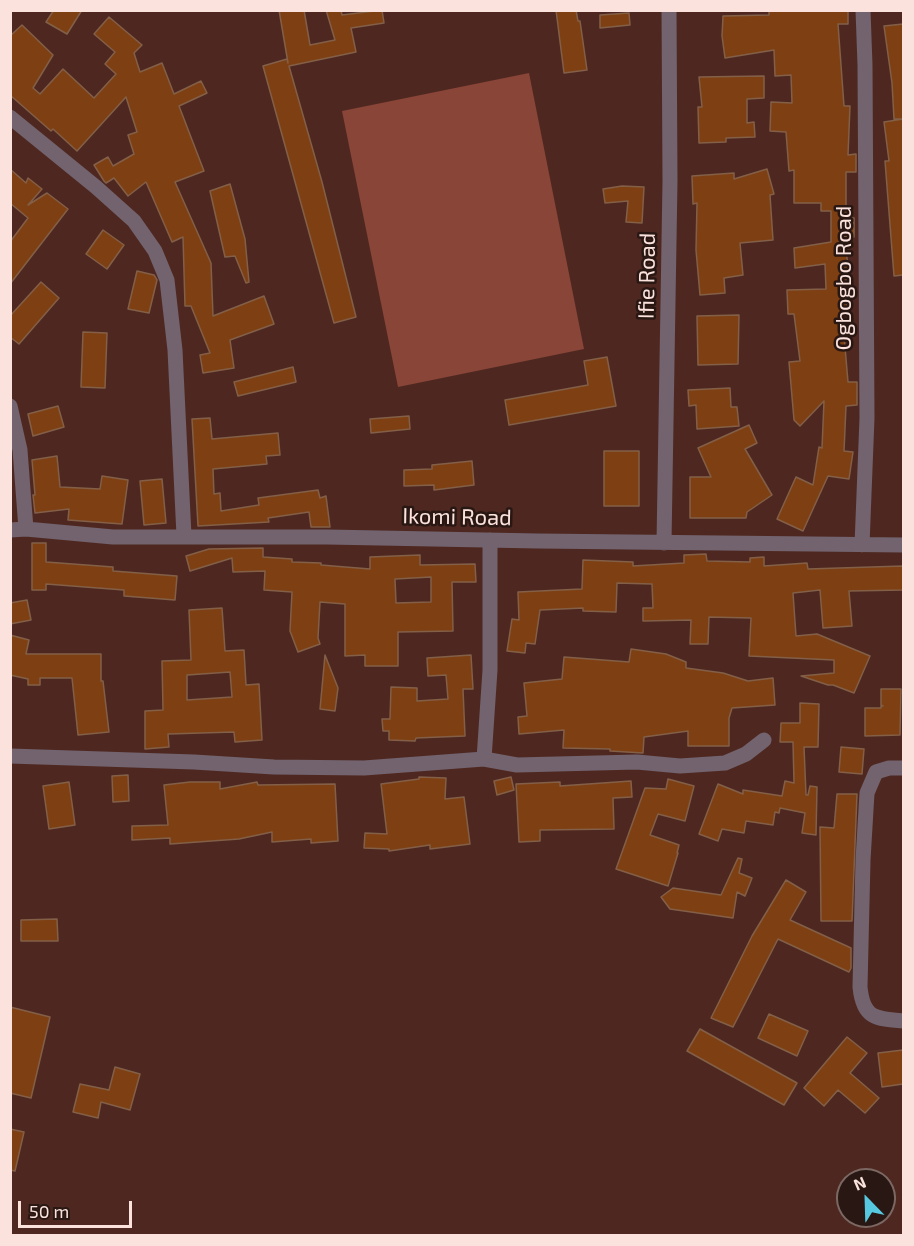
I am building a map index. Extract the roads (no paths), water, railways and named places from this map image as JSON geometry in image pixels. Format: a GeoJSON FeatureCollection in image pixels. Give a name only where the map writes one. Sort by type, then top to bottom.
{"type":"FeatureCollection","features":[{"type":"Feature","properties":{"kind":"street","name":"Ifie Road"},"geometry":{"type":"LineString","coordinates":[[664,543],[670,193],[669,10]]}},
{"type":"Feature","properties":{"kind":"street","name":"Ogbogbo Road"},"geometry":{"type":"LineString","coordinates":[[862,545],[867,418],[863,10]]}},
{"type":"Feature","properties":{"kind":"street"},"geometry":{"type":"LineString","coordinates":[[10,117],[134,221],[155,251],[167,280],[175,350],[183,536]]}},
{"type":"Feature","properties":{"kind":"street"},"geometry":{"type":"LineString","coordinates":[[10,406],[20,450],[26,529]]}},
{"type":"Feature","properties":{"kind":"street","name":"Ikomi Road"},"geometry":{"type":"LineString","coordinates":[[10,530],[26,529],[113,537],[903,545]]}},
{"type":"Feature","properties":{"kind":"street"},"geometry":{"type":"LineString","coordinates":[[484,759],[490,670],[489,540]]}},
{"type":"Feature","properties":{"kind":"street"},"geometry":{"type":"LineString","coordinates":[[10,756],[274,767],[364,768],[484,759],[517,765],[637,762],[705,766],[725,763],[746,754],[764,740]]}},
{"type":"Feature","properties":{"kind":"street"},"geometry":{"type":"LineString","coordinates":[[903,768],[889,768],[876,772],[867,793],[860,987],[862,1002],[870,1014],[879,1018],[903,1021]]}}]}
